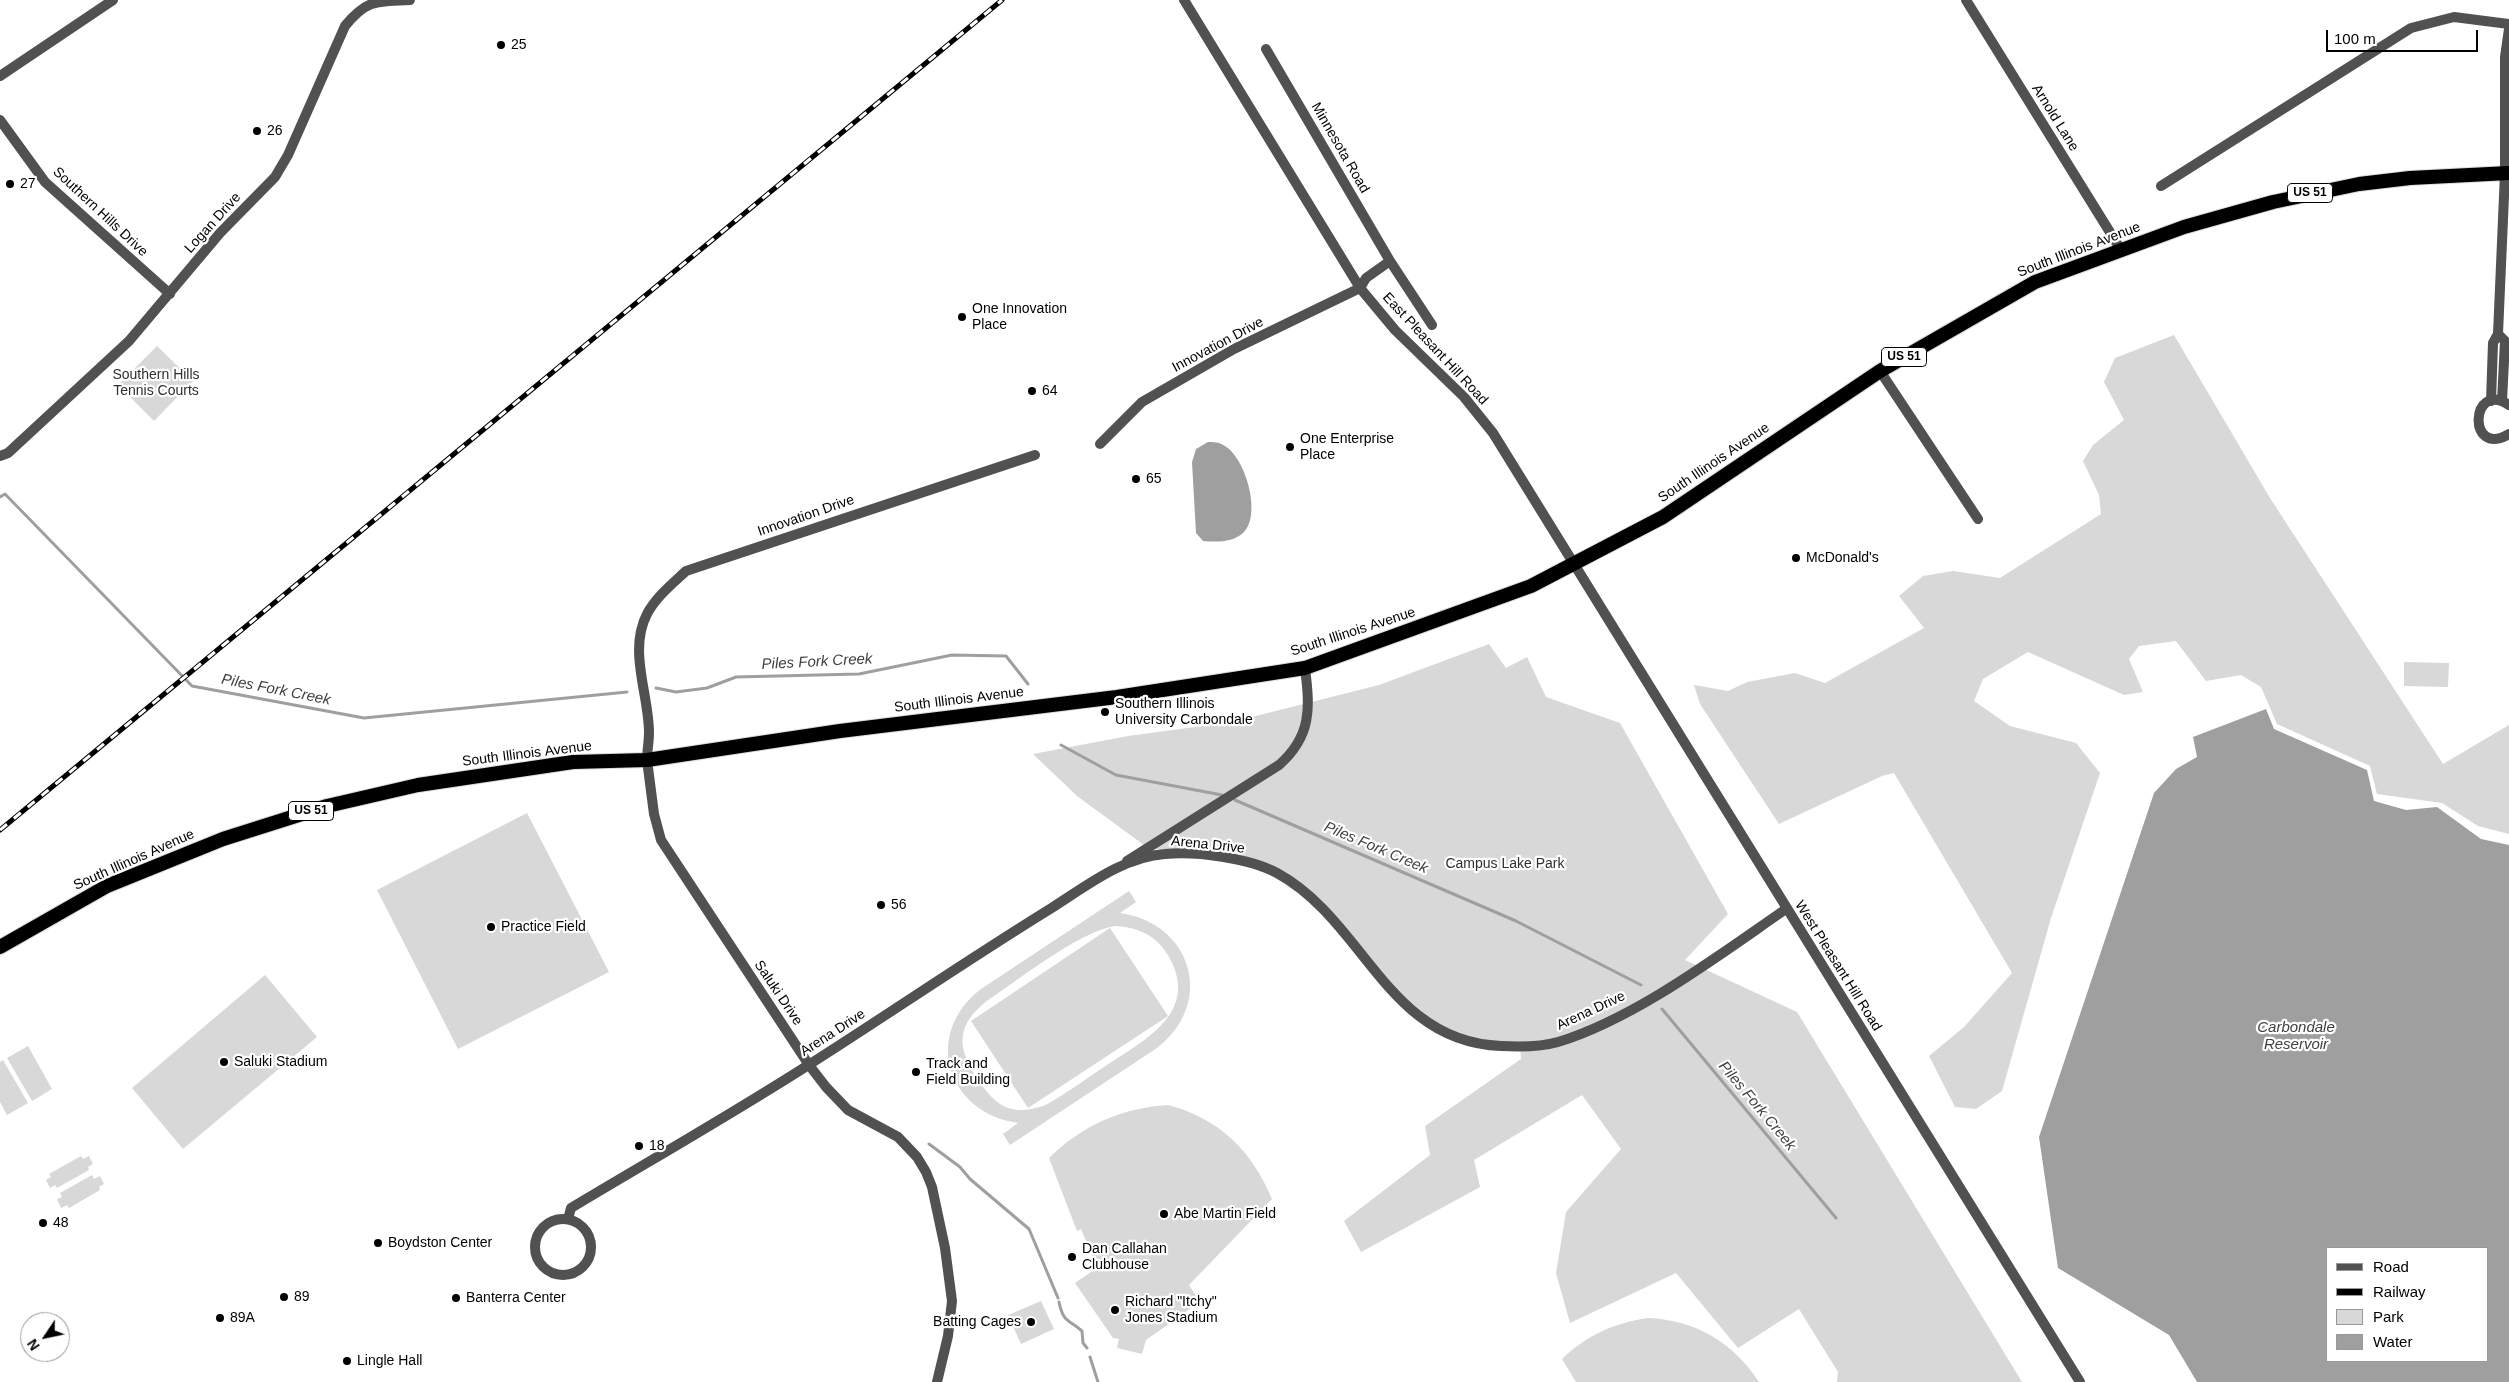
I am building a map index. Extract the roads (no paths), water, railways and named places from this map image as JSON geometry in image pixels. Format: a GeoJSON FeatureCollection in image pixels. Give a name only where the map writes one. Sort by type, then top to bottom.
{"type":"FeatureCollection","features":[{"type":"Feature","properties":{"kind":"highway","name":"South Illinois Avenue"},"geometry":{"type":"LineString","coordinates":[[0,947],[107,886],[223,839],[327,806],[418,785],[564,764],[647,760],[840,731],[1117,697],[1305,668],[1531,586],[1627,538],[1663,517],[1880,371],[2035,282],[2211,219],[2312,192],[2410,178],[2507,173]]}},
{"type":"Feature","properties":{"kind":"street"},"geometry":{"type":"LineString","coordinates":[[0,76],[113,0]]}},
{"type":"Feature","properties":{"kind":"street","name":"Logan Drive"},"geometry":{"type":"LineString","coordinates":[[0,456],[8,453],[129,341],[220,233],[275,177],[288,155],[345,26],[357,10],[376,2],[410,0]]}},
{"type":"Feature","properties":{"kind":"street","name":"East Pleasant Hill Road"},"geometry":{"type":"LineString","coordinates":[[1184,0],[1360,288],[1395,330],[1464,397],[1493,433],[1574,563]]}},
{"type":"Feature","properties":{"kind":"street","name":"Arnold Lane"},"geometry":{"type":"LineString","coordinates":[[1966,0],[2121,250]]}},
{"type":"Feature","properties":{"kind":"street"},"geometry":{"type":"LineString","coordinates":[[2161,186],[2411,28],[2454,17],[2509,24]]}},
{"type":"Feature","properties":{"kind":"street"},"geometry":{"type":"LineString","coordinates":[[2491,401],[2493,344],[2498,334],[2507,173],[2506,57],[2509,29]]}},
{"type":"Feature","properties":{"kind":"street","name":"Minnesota Road"},"geometry":{"type":"LineString","coordinates":[[1266,49],[1390,261],[1432,325]]}},
{"type":"Feature","properties":{"kind":"street","name":"Southern Hills Drive"},"geometry":{"type":"LineString","coordinates":[[0,120],[45,182],[170,294]]}},
{"type":"Feature","properties":{"kind":"street"},"geometry":{"type":"LineString","coordinates":[[1360,288],[1366,278],[1390,261]]}},
{"type":"Feature","properties":{"kind":"street","name":"Innovation Drive"},"geometry":{"type":"LineString","coordinates":[[1100,444],[1142,402],[1234,349],[1360,288]]}},
{"type":"Feature","properties":{"kind":"street"},"geometry":{"type":"LineString","coordinates":[[2498,334],[2505,341],[2506,403],[2491,401],[2485,404],[2478,415],[2480,429],[2484,434],[2497,439],[2509,434]]}},
{"type":"Feature","properties":{"kind":"street"},"geometry":{"type":"LineString","coordinates":[[1880,371],[1978,519]]}},
{"type":"Feature","properties":{"kind":"street","name":"Innovation Drive"},"geometry":{"type":"LineString","coordinates":[[647,760],[649,732],[640,661],[640,634],[647,614],[661,594],[686,571],[1035,455]]}},
{"type":"Feature","properties":{"kind":"street","name":"West Pleasant Hill Road"},"geometry":{"type":"LineString","coordinates":[[1574,563],[1786,909],[2080,1382]]}},
{"type":"Feature","properties":{"kind":"street"},"geometry":{"type":"LineString","coordinates":[[1120,866],[1279,765],[1293,752],[1307,724],[1305,668]]}},
{"type":"Feature","properties":{"kind":"street","name":"Saluki Drive"},"geometry":{"type":"LineString","coordinates":[[647,760],[654,814],[661,840],[809,1065],[848,1110],[898,1137],[916,1157],[926,1172],[932,1186],[945,1248],[952,1301],[948,1336],[936,1382]]}},
{"type":"Feature","properties":{"kind":"street","name":"Arena Drive"},"geometry":{"type":"LineString","coordinates":[[568,1219],[571,1208],[809,1065],[993,944],[1120,866],[1162,854],[1193,854],[1244,861],[1276,873],[1310,897],[1350,938],[1382,980],[1408,1008],[1443,1032],[1461,1041],[1479,1045],[1520,1047],[1556,1042],[1618,1016],[1694,972],[1786,909]]}},
{"type":"Feature","properties":{"kind":"street"},"geometry":{"type":"LineString","coordinates":[[558,1219],[568,1219],[578,1222],[589,1236],[591,1248],[589,1258],[574,1273],[565,1275],[555,1274],[540,1263],[535,1247],[536,1238],[540,1230],[549,1222],[558,1219]]}},
{"type":"Feature","properties":{"kind":"water"},"geometry":{"type":"Polygon","coordinates":[[[1208,442],[1221,444],[1231,451],[1238,460],[1244,472],[1251,499],[1249,524],[1244,532],[1240,536],[1224,541],[1203,541],[1196,533],[1192,462],[1196,449],[1208,442]]]}},
{"type":"Feature","properties":{"kind":"water","name":"Carbondale Reservoir"},"geometry":{"type":"Polygon","coordinates":[[[2266,709],[2274,729],[2367,770],[2374,801],[2406,810],[2437,807],[2481,839],[2509,845],[2509,1382],[2197,1382],[2169,1335],[2058,1268],[2039,1137],[2154,793],[2176,769],[2197,757],[2193,737],[2266,709]]]}},
{"type":"Feature","properties":{"kind":"waterway","name":"Piles Fork Creek"},"geometry":{"type":"LineString","coordinates":[[0,497],[5,494],[192,686],[364,718],[627,692]]}},
{"type":"Feature","properties":{"kind":"waterway","name":"Piles Fork Creek"},"geometry":{"type":"LineString","coordinates":[[656,688],[676,692],[707,688],[736,677],[859,674],[952,655],[1006,656],[1028,684]]}},
{"type":"Feature","properties":{"kind":"waterway","name":"Piles Fork Creek"},"geometry":{"type":"LineString","coordinates":[[1061,745],[1116,775],[1222,795]]}},
{"type":"Feature","properties":{"kind":"waterway","name":"Piles Fork Creek"},"geometry":{"type":"LineString","coordinates":[[1235,800],[1516,921],[1641,985]]}},
{"type":"Feature","properties":{"kind":"waterway","name":"Piles Fork Creek"},"geometry":{"type":"LineString","coordinates":[[1662,1009],[1836,1218]]}},
{"type":"Feature","properties":{"kind":"waterway"},"geometry":{"type":"LineString","coordinates":[[929,1144],[960,1167],[970,1179],[1029,1229],[1058,1298]]}},
{"type":"Feature","properties":{"kind":"waterway"},"geometry":{"type":"LineString","coordinates":[[1059,1302],[1064,1317],[1082,1331],[1083,1343],[1087,1348]]}},
{"type":"Feature","properties":{"kind":"waterway"},"geometry":{"type":"LineString","coordinates":[[1090,1357],[1098,1382]]}},
{"type":"Feature","properties":{"kind":"railway"},"geometry":{"type":"LineString","coordinates":[[0,830],[1002,0]]}},
{"type":"Feature","properties":{"kind":"place","name":"25"},"geometry":{"type":"Point","coordinates":[501,45]}},
{"type":"Feature","properties":{"kind":"place","name":"26"},"geometry":{"type":"Point","coordinates":[257,131]}},
{"type":"Feature","properties":{"kind":"place","name":"27"},"geometry":{"type":"Point","coordinates":[10,184]}},
{"type":"Feature","properties":{"kind":"place","name":"One Innovation Place"},"geometry":{"type":"Point","coordinates":[962,317]}},
{"type":"Feature","properties":{"kind":"place","name":"64"},"geometry":{"type":"Point","coordinates":[1032,391]}},
{"type":"Feature","properties":{"kind":"place","name":"One Enterprise Place"},"geometry":{"type":"Point","coordinates":[1290,447]}},
{"type":"Feature","properties":{"kind":"place","name":"65"},"geometry":{"type":"Point","coordinates":[1136,479]}},
{"type":"Feature","properties":{"kind":"place","name":"McDonald's"},"geometry":{"type":"Point","coordinates":[1796,558]}},
{"type":"Feature","properties":{"kind":"place","name":"Southern Illinois University Carbondale"},"geometry":{"type":"Point","coordinates":[1105,712]}},
{"type":"Feature","properties":{"kind":"place","name":"56"},"geometry":{"type":"Point","coordinates":[881,905]}},
{"type":"Feature","properties":{"kind":"place","name":"Practice Field"},"geometry":{"type":"Point","coordinates":[491,927]}},
{"type":"Feature","properties":{"kind":"place","name":"Saluki Stadium"},"geometry":{"type":"Point","coordinates":[224,1062]}},
{"type":"Feature","properties":{"kind":"place","name":"Track and Field Building"},"geometry":{"type":"Point","coordinates":[916,1072]}},
{"type":"Feature","properties":{"kind":"place","name":"18"},"geometry":{"type":"Point","coordinates":[639,1146]}},
{"type":"Feature","properties":{"kind":"place","name":"Abe Martin Field"},"geometry":{"type":"Point","coordinates":[1164,1214]}},
{"type":"Feature","properties":{"kind":"place","name":"48"},"geometry":{"type":"Point","coordinates":[43,1223]}},
{"type":"Feature","properties":{"kind":"place","name":"Boydston Center"},"geometry":{"type":"Point","coordinates":[378,1243]}},
{"type":"Feature","properties":{"kind":"place","name":"Dan Callahan Clubhouse"},"geometry":{"type":"Point","coordinates":[1072,1257]}},
{"type":"Feature","properties":{"kind":"place","name":"89"},"geometry":{"type":"Point","coordinates":[284,1297]}},
{"type":"Feature","properties":{"kind":"place","name":"Banterra Center"},"geometry":{"type":"Point","coordinates":[456,1298]}},
{"type":"Feature","properties":{"kind":"place","name":"Richard \"Itchy\" Jones Stadium"},"geometry":{"type":"Point","coordinates":[1115,1310]}},
{"type":"Feature","properties":{"kind":"place","name":"89A"},"geometry":{"type":"Point","coordinates":[220,1318]}},
{"type":"Feature","properties":{"kind":"place","name":"Batting Cages"},"geometry":{"type":"Point","coordinates":[1031,1322]}},
{"type":"Feature","properties":{"kind":"place","name":"Lingle Hall"},"geometry":{"type":"Point","coordinates":[347,1361]}},
{"type":"Feature","properties":{"kind":"park label","name":"Southern Hills Tennis Courts"},"geometry":{"type":"Point","coordinates":[156,384]}},
{"type":"Feature","properties":{"kind":"park label","name":"Campus Lake Park"},"geometry":{"type":"Point","coordinates":[1505,864]}}]}
